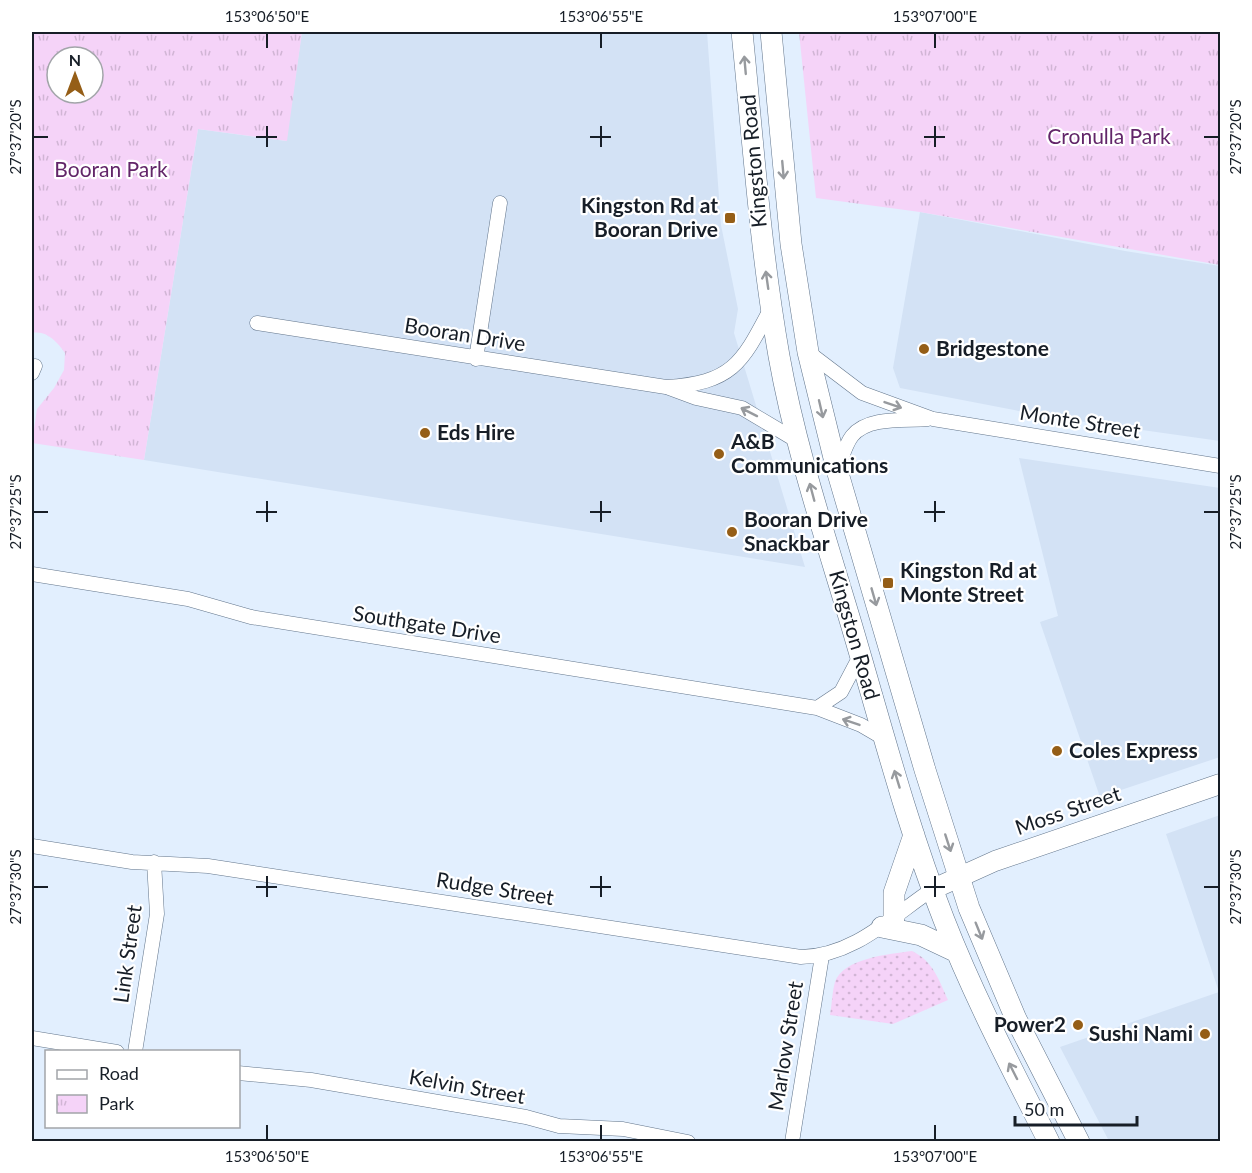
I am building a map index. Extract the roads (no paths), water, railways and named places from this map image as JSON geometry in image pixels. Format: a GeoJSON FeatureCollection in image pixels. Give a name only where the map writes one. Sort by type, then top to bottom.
{"type":"FeatureCollection","features":[{"type":"Feature","properties":{"kind":"main road","name":"Kingston Road"},"geometry":{"type":"LineString","coordinates":[[742,32],[756,195],[771,308],[799,442],[860,656],[914,835],[933,889],[957,952],[1049,1142]]}},
{"type":"Feature","properties":{"kind":"main road","name":"Kingston Road"},"geometry":{"type":"LineString","coordinates":[[771,32],[791,244],[808,352],[837,470],[958,876],[1000,982],[1078,1142]]}},
{"type":"Feature","properties":{"kind":"main road"},"geometry":{"type":"LineString","coordinates":[[914,835],[894,893],[888,923],[957,952]]}},
{"type":"Feature","properties":{"kind":"street"},"geometry":{"type":"LineString","coordinates":[[476,359],[500,203]]}},
{"type":"Feature","properties":{"kind":"street","name":"Booran Drive"},"geometry":{"type":"LineString","coordinates":[[666,387],[703,383],[732,368],[752,346],[771,308]]}},
{"type":"Feature","properties":{"kind":"street","name":"Booran Drive"},"geometry":{"type":"LineString","coordinates":[[257,323],[666,387],[696,398],[742,408],[799,442]]}},
{"type":"Feature","properties":{"kind":"street","name":"Monte Street"},"geometry":{"type":"LineString","coordinates":[[808,352],[862,393],[933,419],[1221,466]]}},
{"type":"Feature","properties":{"kind":"street","name":"Monte Street"},"geometry":{"type":"LineString","coordinates":[[837,470],[849,440],[860,428],[878,422],[933,419]]}},
{"type":"Feature","properties":{"kind":"street","name":"Southgate Drive"},"geometry":{"type":"LineString","coordinates":[[32,574],[188,598],[251,617],[817,708],[861,725],[885,739]]}},
{"type":"Feature","properties":{"kind":"street"},"geometry":{"type":"LineString","coordinates":[[817,708],[841,692],[860,656]]}},
{"type":"Feature","properties":{"kind":"street","name":"Moss Street"},"geometry":{"type":"LineString","coordinates":[[933,889],[958,876],[1221,784]]}},
{"type":"Feature","properties":{"kind":"street","name":"Rudge Street"},"geometry":{"type":"LineString","coordinates":[[32,846],[132,862],[208,866],[782,955],[822,956],[888,923],[933,889]]}},
{"type":"Feature","properties":{"kind":"street","name":"Link Street"},"geometry":{"type":"LineString","coordinates":[[135,1050],[157,914],[154,862]]}},
{"type":"Feature","properties":{"kind":"street","name":"Marlow Street"},"geometry":{"type":"LineString","coordinates":[[792,1142],[822,956]]}},
{"type":"Feature","properties":{"kind":"street"},"geometry":{"type":"LineString","coordinates":[[32,1038],[105,1050]]}},
{"type":"Feature","properties":{"kind":"street","name":"Kelvin Street"},"geometry":{"type":"LineString","coordinates":[[240,1073],[311,1080],[526,1117],[559,1126],[623,1129],[688,1142]]}},
{"type":"Feature","properties":{"kind":"place","name":"Kingston Rd at Booran Drive"},"geometry":{"type":"Point","coordinates":[730,218]}},
{"type":"Feature","properties":{"kind":"place","name":"Bridgestone"},"geometry":{"type":"Point","coordinates":[924,349]}},
{"type":"Feature","properties":{"kind":"place","name":"Eds Hire"},"geometry":{"type":"Point","coordinates":[425,433]}},
{"type":"Feature","properties":{"kind":"place","name":"A&B Communications"},"geometry":{"type":"Point","coordinates":[719,454]}},
{"type":"Feature","properties":{"kind":"place","name":"Booran Drive Snackbar"},"geometry":{"type":"Point","coordinates":[732,532]}},
{"type":"Feature","properties":{"kind":"place","name":"Kingston Rd at Monte Street"},"geometry":{"type":"Point","coordinates":[888,583]}},
{"type":"Feature","properties":{"kind":"place","name":"Coles Express"},"geometry":{"type":"Point","coordinates":[1057,751]}},
{"type":"Feature","properties":{"kind":"place","name":"Power2"},"geometry":{"type":"Point","coordinates":[1078,1025]}},
{"type":"Feature","properties":{"kind":"place","name":"Sushi Nami"},"geometry":{"type":"Point","coordinates":[1205,1034]}},
{"type":"Feature","properties":{"kind":"park label","name":"Cronulla Park"},"geometry":{"type":"Point","coordinates":[1109,137]}},
{"type":"Feature","properties":{"kind":"park label","name":"Booran Park"},"geometry":{"type":"Point","coordinates":[111,170]}}]}
